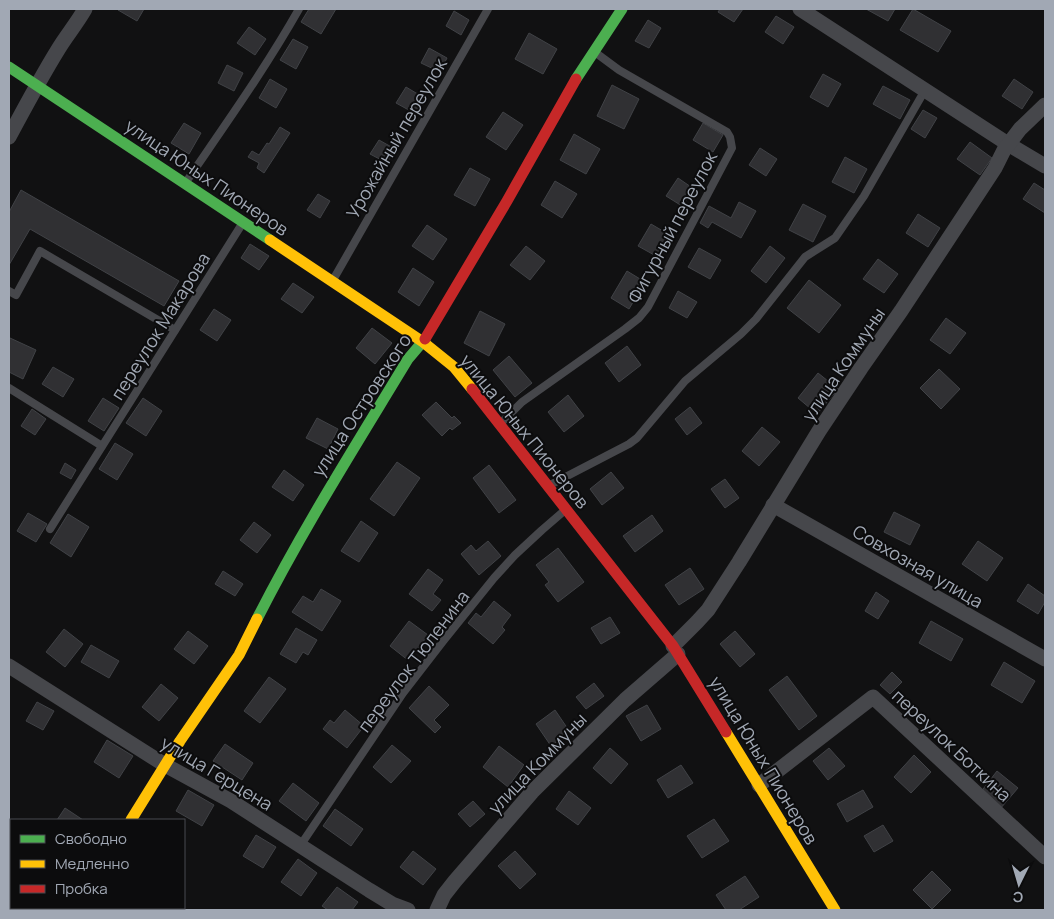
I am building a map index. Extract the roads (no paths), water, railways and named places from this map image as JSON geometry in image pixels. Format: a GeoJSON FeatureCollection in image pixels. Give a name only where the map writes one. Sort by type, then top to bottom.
{"type":"FeatureCollection","features":[{"type":"Feature","properties":{"kind":"main road","name":"улица Островского"},"geometry":{"type":"LineString","coordinates":[[132,819],[180,740],[239,655],[280,574],[319,505],[408,359],[423,342],[507,201],[575,80],[622,9]]}},
{"type":"Feature","properties":{"kind":"main road","name":"улица Юных Пионеров"},"geometry":{"type":"LineString","coordinates":[[9,67],[423,342],[454,367],[676,650],[835,910]]}},
{"type":"Feature","properties":{"kind":"street"},"geometry":{"type":"LineString","coordinates":[[9,137],[66,36],[85,9]]}},
{"type":"Feature","properties":{"kind":"street"},"geometry":{"type":"LineString","coordinates":[[800,9],[1045,166]]}},
{"type":"Feature","properties":{"kind":"street","name":"улица Коммуны"},"geometry":{"type":"LineString","coordinates":[[437,910],[444,894],[532,792],[676,650],[708,610],[740,562],[773,505],[830,415],[995,168],[1008,144],[1020,129],[1045,105]]}},
{"type":"Feature","properties":{"kind":"street","name":"Совхозная улица"},"geometry":{"type":"LineString","coordinates":[[773,505],[1045,660]]}},
{"type":"Feature","properties":{"kind":"street","name":"улица Герцена"},"geometry":{"type":"LineString","coordinates":[[9,666],[165,765],[231,802],[369,890],[392,904],[408,910]]}},
{"type":"Feature","properties":{"kind":"street","name":"переулок Боткина"},"geometry":{"type":"LineString","coordinates":[[759,785],[873,697],[1045,857]]}},
{"type":"Feature","properties":{"kind":"lane"},"geometry":{"type":"LineString","coordinates":[[185,184],[282,39],[299,9]]}},
{"type":"Feature","properties":{"kind":"lane","name":"Урожайный переулок"},"geometry":{"type":"LineString","coordinates":[[332,282],[488,9]]}},
{"type":"Feature","properties":{"kind":"lane","name":"Фигурный переулок"},"geometry":{"type":"LineString","coordinates":[[500,425],[522,402],[625,330],[639,318],[652,299],[732,148],[727,132],[619,70],[594,52]]}},
{"type":"Feature","properties":{"kind":"lane"},"geometry":{"type":"LineString","coordinates":[[548,486],[630,444],[637,438],[685,381],[756,319],[805,257],[835,238],[864,196],[925,90]]}},
{"type":"Feature","properties":{"kind":"lane","name":"переулок Макарова"},"geometry":{"type":"LineString","coordinates":[[50,528],[243,222]]}},
{"type":"Feature","properties":{"kind":"lane"},"geometry":{"type":"LineString","coordinates":[[9,291],[16,295],[40,251],[175,330]]}},
{"type":"Feature","properties":{"kind":"lane"},"geometry":{"type":"LineString","coordinates":[[9,388],[102,446]]}},
{"type":"Feature","properties":{"kind":"lane","name":"переулок Тюленина"},"geometry":{"type":"LineString","coordinates":[[300,846],[403,693],[444,640],[500,572],[566,509]]}}]}
